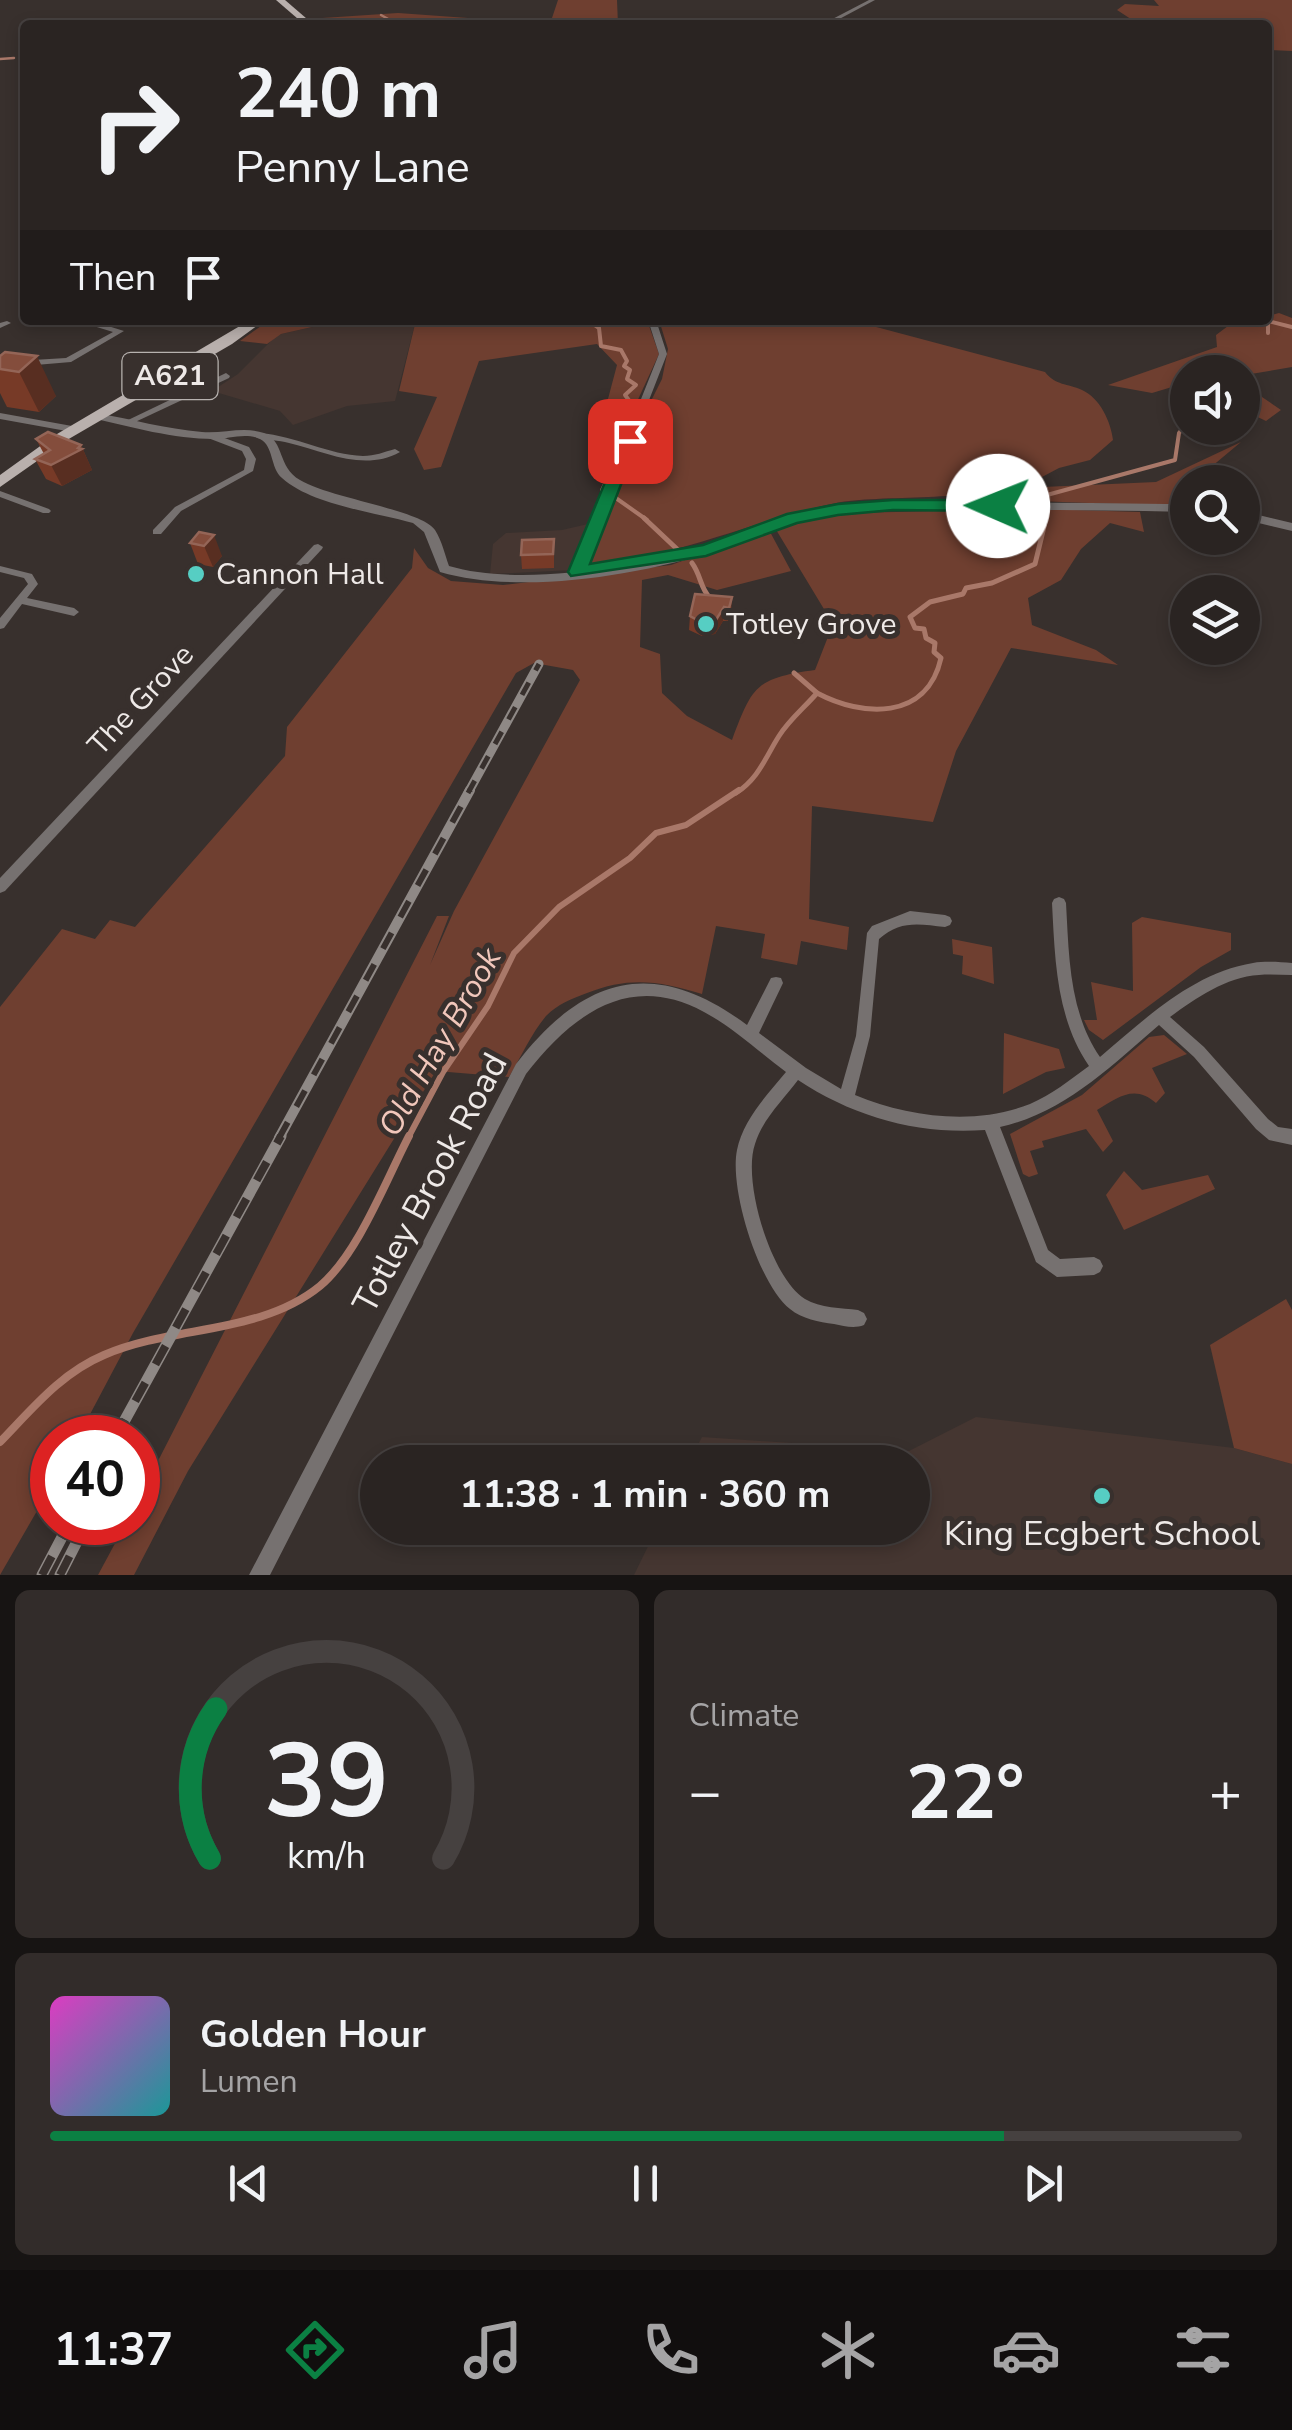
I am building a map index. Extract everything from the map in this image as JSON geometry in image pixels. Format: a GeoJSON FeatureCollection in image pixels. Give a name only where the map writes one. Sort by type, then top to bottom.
{"type":"FeatureCollection","features":[{"type":"Feature","properties":{"kind":"main road"},"geometry":{"type":"LineString","coordinates":[[280,0],[304,20]]}},
{"type":"Feature","properties":{"kind":"main road","name":"A621"},"geometry":{"type":"LineString","coordinates":[[0,482],[72,429],[191,365],[251,325]]}},
{"type":"Feature","properties":{"kind":"street"},"geometry":{"type":"LineString","coordinates":[[834,20],[873,0]]}},
{"type":"Feature","properties":{"kind":"street"},"geometry":{"type":"LineString","coordinates":[[0,365],[68,360],[120,331],[97,325]]}},
{"type":"Feature","properties":{"kind":"street"},"geometry":{"type":"LineString","coordinates":[[577,572],[663,354],[654,325]]}},
{"type":"Feature","properties":{"kind":"street"},"geometry":{"type":"LineString","coordinates":[[130,421],[226,376]]}},
{"type":"Feature","properties":{"kind":"street"},"geometry":{"type":"LineString","coordinates":[[0,416],[72,429]]}},
{"type":"Feature","properties":{"kind":"street"},"geometry":{"type":"LineString","coordinates":[[96,416],[211,436],[246,449],[251,459],[248,471],[178,510],[157,532]]}},
{"type":"Feature","properties":{"kind":"street"},"geometry":{"type":"LineString","coordinates":[[211,436],[278,436],[363,459],[395,452]]}},
{"type":"Feature","properties":{"kind":"street"},"geometry":{"type":"LineString","coordinates":[[260,436],[273,444],[278,468],[289,478],[314,490],[423,524],[441,566],[474,579],[577,572],[706,550],[793,518],[838,510],[964,505],[1170,508]]}},
{"type":"Feature","properties":{"kind":"street"},"geometry":{"type":"LineString","coordinates":[[0,494],[46,511]]}},
{"type":"Feature","properties":{"kind":"street"},"geometry":{"type":"LineString","coordinates":[[1260,519],[1292,527]]}},
{"type":"Feature","properties":{"kind":"street","name":"The Grove"},"geometry":{"type":"LineString","coordinates":[[2,883],[318,546]]}},
{"type":"Feature","properties":{"kind":"street"},"geometry":{"type":"LineString","coordinates":[[0,569],[31,580],[32,590],[0,625]]}},
{"type":"Feature","properties":{"kind":"street"},"geometry":{"type":"LineString","coordinates":[[22,601],[74,612]]}},
{"type":"Feature","properties":{"kind":"street"},"geometry":{"type":"LineString","coordinates":[[1058,903],[1070,1009],[1081,1040],[1098,1067]]}},
{"type":"Feature","properties":{"kind":"street"},"geometry":{"type":"LineString","coordinates":[[846,1099],[862,1036],[876,930],[910,917],[945,921]]}},
{"type":"Feature","properties":{"kind":"street","name":"Totley Brook Road"},"geometry":{"type":"LineString","coordinates":[[260,1575],[521,1068],[541,1040],[570,1013],[590,1002],[635,990],[680,996],[704,1004],[796,1070],[846,1099],[927,1122],[990,1122],[1038,1108],[1098,1067],[1159,1016],[1230,972],[1251,966],[1292,969]]}},
{"type":"Feature","properties":{"kind":"street"},"geometry":{"type":"LineString","coordinates":[[750,1035],[776,983]]}},
{"type":"Feature","properties":{"kind":"street"},"geometry":{"type":"LineString","coordinates":[[1159,1016],[1212,1066],[1262,1124],[1275,1134],[1292,1137]]}},
{"type":"Feature","properties":{"kind":"street"},"geometry":{"type":"LineString","coordinates":[[796,1070],[745,1146],[744,1177],[761,1244],[778,1289],[799,1306],[858,1319]]}},
{"type":"Feature","properties":{"kind":"street"},"geometry":{"type":"LineString","coordinates":[[990,1122],[1042,1256],[1058,1268],[1094,1266]]}},
{"type":"Feature","properties":{"kind":"shaded area"},"geometry":{"type":"Polygon","coordinates":[[[558,0],[617,0],[618,20],[551,20],[558,0]]]}},
{"type":"Feature","properties":{"kind":"shaded area"},"geometry":{"type":"Polygon","coordinates":[[[1154,0],[1292,0],[1292,51],[1272,50],[1272,20],[1132,20],[1117,10],[1125,4],[1159,6],[1154,0]]]}},
{"type":"Feature","properties":{"kind":"shaded area"},"geometry":{"type":"Polygon","coordinates":[[[398,13],[495,20],[307,19],[398,13]]]}},
{"type":"Feature","properties":{"kind":"shaded area"},"geometry":{"type":"Polygon","coordinates":[[[1272,315],[1292,318],[1292,367],[1260,372],[1260,355],[1194,355],[1217,347],[1216,335],[1228,326],[1272,325],[1272,315]]]}},
{"type":"Feature","properties":{"kind":"shaded area"},"geometry":{"type":"Polygon","coordinates":[[[321,325],[415,325],[395,401],[347,406],[293,425],[280,411],[212,391],[238,374],[277,335],[321,325]]]}},
{"type":"Feature","properties":{"kind":"shaded area"},"geometry":{"type":"Polygon","coordinates":[[[321,325],[281,334],[267,344],[240,341],[261,326],[321,325]]]}},
{"type":"Feature","properties":{"kind":"shaded area"},"geometry":{"type":"Polygon","coordinates":[[[415,325],[649,325],[659,354],[635,406],[623,414],[630,423],[627,434],[604,414],[617,365],[597,344],[479,361],[441,467],[424,470],[414,449],[437,397],[399,391],[415,325]]]}},
{"type":"Feature","properties":{"kind":"shaded area"},"geometry":{"type":"Polygon","coordinates":[[[661,325],[869,325],[1045,372],[1053,380],[1082,390],[1094,399],[1107,418],[1113,440],[1090,460],[1059,468],[1025,486],[1010,482],[996,489],[953,496],[836,503],[662,552],[591,564],[586,556],[635,450],[645,413],[662,379],[668,349],[661,325]]]}},
{"type":"Feature","properties":{"kind":"shaded area"},"geometry":{"type":"Polygon","coordinates":[[[1170,363],[1170,388],[1152,393],[1108,385],[1170,363]]]}},
{"type":"Feature","properties":{"kind":"shaded area"},"geometry":{"type":"Polygon","coordinates":[[[1260,394],[1281,410],[1266,421],[1260,418],[1260,394]]]}},
{"type":"Feature","properties":{"kind":"shaded area"},"geometry":{"type":"Polygon","coordinates":[[[1235,445],[1237,445],[1213,465],[1192,465],[1235,445]]]}},
{"type":"Feature","properties":{"kind":"shaded area"},"geometry":{"type":"Polygon","coordinates":[[[1170,475],[1168,506],[1006,500],[1043,487],[1156,482],[1170,475]]]}},
{"type":"Feature","properties":{"kind":"shaded area"},"geometry":{"type":"Polygon","coordinates":[[[1041,509],[1140,512],[1144,532],[1110,523],[1081,549],[1061,580],[1028,598],[1032,625],[1096,650],[1118,665],[1011,648],[956,751],[933,822],[812,806],[809,919],[849,927],[847,950],[801,941],[797,965],[761,958],[765,934],[716,926],[702,994],[644,982],[602,988],[565,1002],[546,1016],[509,1077],[436,1071],[188,1471],[160,1525],[160,1457],[437,916],[449,916],[430,965],[454,911],[580,680],[573,670],[534,663],[516,673],[133,1333],[90,1415],[30,1415],[30,1523],[0,1575],[0,1007],[62,929],[95,939],[110,920],[135,927],[285,756],[287,727],[412,568],[414,548],[428,568],[451,581],[503,585],[671,565],[769,530],[791,571],[717,590],[668,575],[642,580],[640,647],[660,654],[662,693],[687,716],[732,740],[758,688],[780,677],[815,670],[833,624],[775,528],[846,513],[1041,509]]]}},
{"type":"Feature","properties":{"kind":"shaded area"},"geometry":{"type":"Polygon","coordinates":[[[588,524],[573,570],[490,574],[493,544],[506,533],[562,530],[588,524]]]}},
{"type":"Feature","properties":{"kind":"shaded area"},"geometry":{"type":"Polygon","coordinates":[[[1142,917],[1231,933],[1231,950],[1201,967],[1103,1040],[1089,1030],[1084,1020],[1097,1020],[1091,982],[1133,991],[1132,923],[1142,917]]]}},
{"type":"Feature","properties":{"kind":"shaded area"},"geometry":{"type":"Polygon","coordinates":[[[952,939],[992,947],[994,984],[962,974],[963,956],[953,954],[952,939]]]}},
{"type":"Feature","properties":{"kind":"shaded area"},"geometry":{"type":"Polygon","coordinates":[[[1004,1033],[1059,1049],[1065,1068],[1046,1072],[1003,1094],[1004,1033]]]}},
{"type":"Feature","properties":{"kind":"shaded area"},"geometry":{"type":"Polygon","coordinates":[[[1164,1035],[1187,1054],[1152,1068],[1165,1093],[1156,1103],[1134,1093],[1112,1101],[1097,1110],[1113,1141],[1103,1152],[1086,1129],[1042,1141],[1044,1147],[1030,1151],[1038,1174],[1023,1174],[1010,1134],[1082,1095],[1149,1037],[1164,1035]]]}},
{"type":"Feature","properties":{"kind":"shaded area"},"geometry":{"type":"Polygon","coordinates":[[[1124,1171],[1142,1190],[1208,1175],[1215,1189],[1124,1230],[1106,1195],[1124,1171]]]}},
{"type":"Feature","properties":{"kind":"shaded area"},"geometry":{"type":"Polygon","coordinates":[[[1286,1299],[1292,1310],[1292,1464],[1234,1448],[1210,1345],[1286,1299]]]}},
{"type":"Feature","properties":{"kind":"shaded area","name":"King Ecgbert School"},"geometry":{"type":"Polygon","coordinates":[[[976,1417],[1234,1448],[1292,1464],[1292,1575],[634,1575],[649,1545],[930,1545],[930,1445],[921,1445],[976,1417]]]}},
{"type":"Feature","properties":{"kind":"shaded area","name":"King Ecgbert School"},"geometry":{"type":"Polygon","coordinates":[[[702,1437],[820,1445],[698,1445],[702,1437]]]}},
{"type":"Feature","properties":{"kind":"shaded area"},"geometry":{"type":"Polygon","coordinates":[[[114,1545],[150,1545],[134,1575],[98,1575],[114,1545]]]}},
{"type":"Feature","properties":{"kind":"building"},"geometry":{"type":"Polygon","coordinates":[[[5,352],[37,356],[19,372],[0,369],[0,356],[5,352]]]}},
{"type":"Feature","properties":{"kind":"building"},"geometry":{"type":"Polygon","coordinates":[[[48,432],[81,445],[78,448],[82,449],[51,465],[35,459],[50,450],[36,439],[48,432]]]}},
{"type":"Feature","properties":{"kind":"building"},"geometry":{"type":"Polygon","coordinates":[[[199,532],[214,535],[204,546],[190,543],[199,532]]]}},
{"type":"Feature","properties":{"kind":"building"},"geometry":{"type":"Polygon","coordinates":[[[554,539],[553,554],[521,555],[522,540],[554,539]]]}},
{"type":"Feature","properties":{"kind":"building"},"geometry":{"type":"Polygon","coordinates":[[[695,594],[732,597],[729,608],[724,607],[716,620],[703,623],[690,616],[695,594]]]}},
{"type":"Feature","properties":{"kind":"waterway"},"geometry":{"type":"LineString","coordinates":[[381,15],[390,20]]}},
{"type":"Feature","properties":{"kind":"waterway"},"geometry":{"type":"LineString","coordinates":[[0,59],[14,58]]}},
{"type":"Feature","properties":{"kind":"waterway","name":"Old Hay Brook"},"geometry":{"type":"LineString","coordinates":[[1272,322],[1292,327]]}},
{"type":"Feature","properties":{"kind":"waterway"},"geometry":{"type":"LineString","coordinates":[[595,325],[599,328],[601,346],[621,350],[627,361],[624,366],[630,370],[627,379],[636,385],[625,395],[631,403],[618,414],[621,427],[628,431],[626,438]]}},
{"type":"Feature","properties":{"kind":"waterway","name":"Old Hay Brook"},"geometry":{"type":"LineString","coordinates":[[1268,325],[1268,333]]}},
{"type":"Feature","properties":{"kind":"waterway","name":"Old Hay Brook"},"geometry":{"type":"LineString","coordinates":[[1040,520],[1032,506],[1036,498],[1175,460],[1177,445]]}},
{"type":"Feature","properties":{"kind":"waterway"},"geometry":{"type":"LineString","coordinates":[[602,490],[620,453]]}},
{"type":"Feature","properties":{"kind":"waterway"},"geometry":{"type":"LineString","coordinates":[[613,496],[647,520]]}},
{"type":"Feature","properties":{"kind":"waterway"},"geometry":{"type":"LineString","coordinates":[[644,518],[678,550]]}},
{"type":"Feature","properties":{"kind":"waterway","name":"Old Hay Brook"},"geometry":{"type":"LineString","coordinates":[[817,693],[853,707],[872,709],[907,703],[922,693],[941,658],[934,652],[935,643],[926,638],[924,629],[915,628],[910,617],[930,602],[963,594],[966,588],[992,583],[1035,564],[1044,527],[1039,518]]}},
{"type":"Feature","properties":{"kind":"waterway"},"geometry":{"type":"LineString","coordinates":[[692,563],[710,598]]}},
{"type":"Feature","properties":{"kind":"waterway"},"geometry":{"type":"LineString","coordinates":[[794,673],[817,693]]}},
{"type":"Feature","properties":{"kind":"waterway","name":"Old Hay Brook"},"geometry":{"type":"LineString","coordinates":[[736,793],[756,774],[783,730],[817,693]]}},
{"type":"Feature","properties":{"kind":"waterway","name":"Old Hay Brook"},"geometry":{"type":"LineString","coordinates":[[408,1137],[443,1072],[488,1006],[514,953],[559,907],[630,858],[656,833],[686,825],[739,790]]}},
{"type":"Feature","properties":{"kind":"waterway","name":"Old Hay Brook"},"geometry":{"type":"LineString","coordinates":[[0,1442],[48,1393],[104,1355],[158,1338],[271,1313],[320,1286],[359,1236],[408,1137]]}},
{"type":"Feature","properties":{"kind":"railway"},"geometry":{"type":"LineString","coordinates":[[468,793],[539,664]]}},
{"type":"Feature","properties":{"kind":"railway"},"geometry":{"type":"LineString","coordinates":[[279,1138],[470,790]]}},
{"type":"Feature","properties":{"kind":"railway"},"geometry":{"type":"LineString","coordinates":[[128,1415],[281,1136]]}},
{"type":"Feature","properties":{"kind":"railway"},"geometry":{"type":"LineString","coordinates":[[42,1575],[58,1545]]}},
{"type":"Feature","properties":{"kind":"railway"},"geometry":{"type":"LineString","coordinates":[[60,1575],[75,1545]]}},
{"type":"Feature","properties":{"kind":"place","name":"Cannon Hall"},"geometry":{"type":"Point","coordinates":[196,574]}},
{"type":"Feature","properties":{"kind":"place","name":"Totley Grove"},"geometry":{"type":"Point","coordinates":[706,624]}},
{"type":"Feature","properties":{"kind":"place","name":"King Ecgbert School"},"geometry":{"type":"Point","coordinates":[1102,1496]}},
{"type":"Feature","properties":{"kind":"route"},"geometry":{"type":"LineString","coordinates":[[630,441],[577,572],[706,550],[793,518],[838,510],[893,505],[998,506]]}}]}
